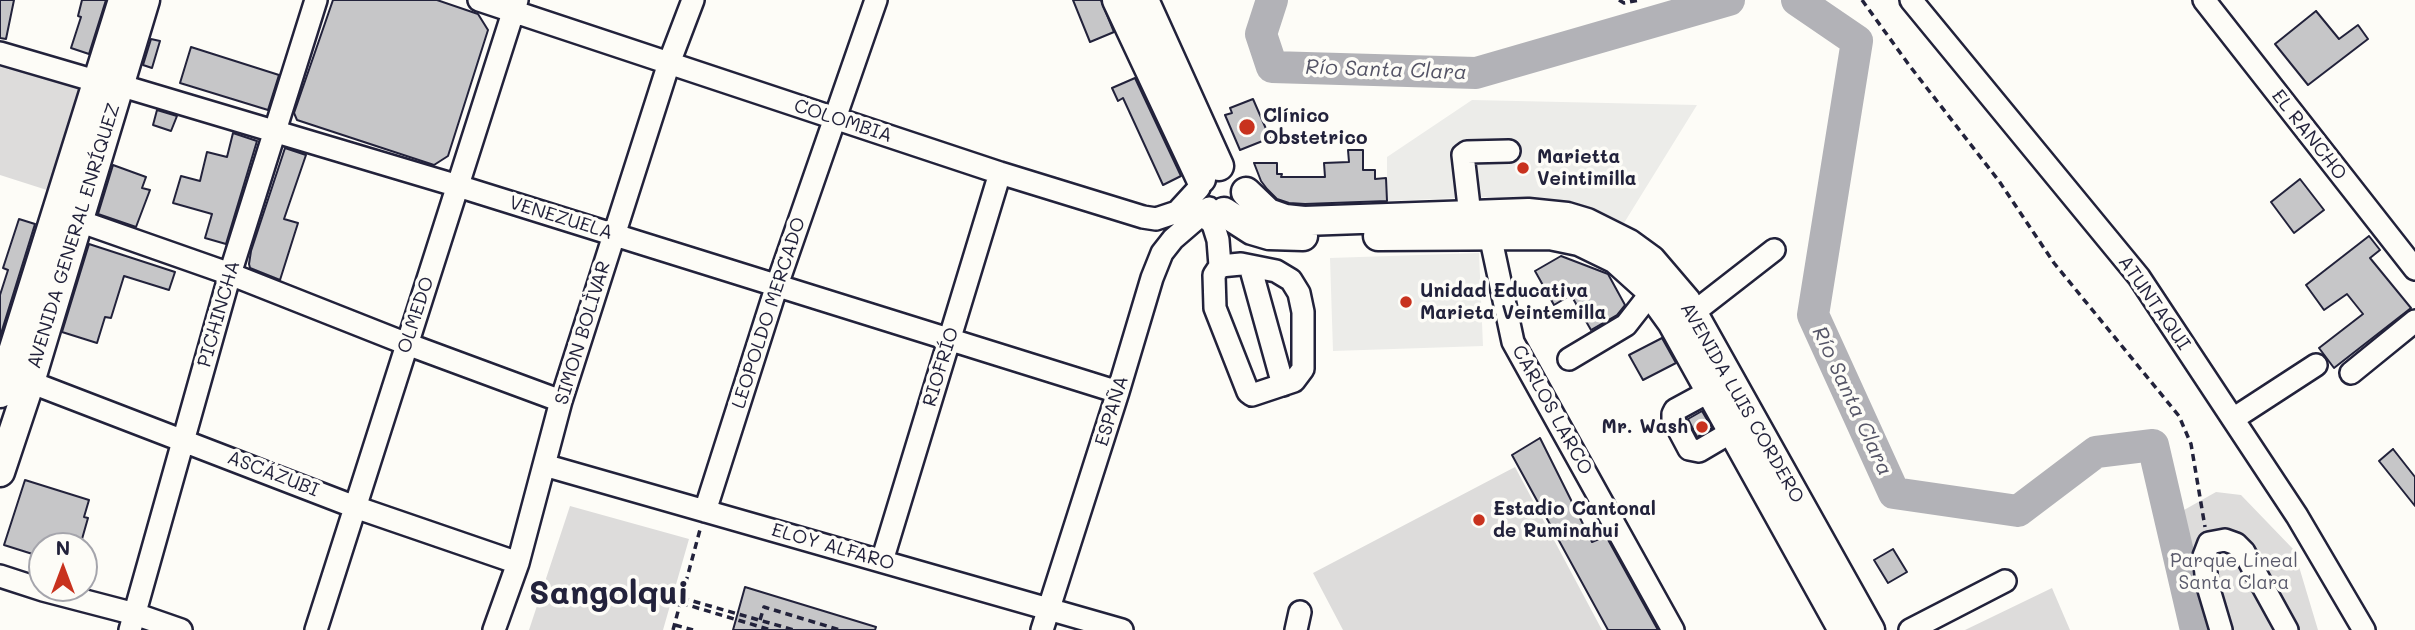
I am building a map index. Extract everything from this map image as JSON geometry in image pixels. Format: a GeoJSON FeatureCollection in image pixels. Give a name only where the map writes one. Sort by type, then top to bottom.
{"type":"FeatureCollection","features":[{"type":"Feature","properties":{"kind":"main road","name":"AVENIDA GENERAL ENRÍQUEZ"},"geometry":{"type":"LineString","coordinates":[[0,472],[79,221],[124,0]]}},
{"type":"Feature","properties":{"kind":"main road","name":"AVENIDA GENERAL ENRÍQUEZ"},"geometry":{"type":"LineString","coordinates":[[0,393],[109,83],[145,0]]}},
{"type":"Feature","properties":{"kind":"main road"},"geometry":{"type":"LineString","coordinates":[[1117,0],[1209,195],[1230,211],[1241,204],[1245,192]]}},
{"type":"Feature","properties":{"kind":"main road"},"geometry":{"type":"LineString","coordinates":[[1144,0],[1209,195]]}},
{"type":"Feature","properties":{"kind":"main road","name":"AVENIDA LUIS CORDERO"},"geometry":{"type":"LineString","coordinates":[[1843,630],[1672,322],[1646,286],[1616,259],[1579,242],[1482,222],[1294,220],[1268,213],[1245,192],[1245,185],[1239,173],[1226,166],[1209,195],[1243,226],[1269,235],[1482,222],[1528,213],[1567,217],[1606,231],[1629,244],[1651,260],[1686,301],[1870,630]]}},
{"type":"Feature","properties":{"kind":"street","name":"PICHINCHA"},"geometry":{"type":"LineString","coordinates":[[133,622],[230,274],[316,0]]}},
{"type":"Feature","properties":{"kind":"street","name":"COLOMBIA"},"geometry":{"type":"LineString","coordinates":[[479,0],[515,6],[670,63],[1000,173],[1156,219],[1177,212],[1209,195]]}},
{"type":"Feature","properties":{"kind":"street","name":"SIMON BOLÌVAR"},"geometry":{"type":"LineString","coordinates":[[494,630],[517,563],[561,401],[614,234],[670,63],[694,0]]}},
{"type":"Feature","properties":{"kind":"street","name":"LEOPOLDO MERCADO"},"geometry":{"type":"LineString","coordinates":[[705,511],[777,285],[876,0]]}},
{"type":"Feature","properties":{"kind":"street","name":"ATUNTAQUI"},"geometry":{"type":"LineString","coordinates":[[1912,0],[2138,277],[2297,516],[2364,630]]}},
{"type":"Feature","properties":{"kind":"street","name":"EL RANCHO"},"geometry":{"type":"LineString","coordinates":[[2204,0],[2415,269]]}},
{"type":"Feature","properties":{"kind":"street","name":"OLMEDO"},"geometry":{"type":"LineString","coordinates":[[316,630],[515,6]]}},
{"type":"Feature","properties":{"kind":"street","name":"VENEZUELA"},"geometry":{"type":"LineString","coordinates":[[0,53],[458,186],[1118,392]]}},
{"type":"Feature","properties":{"kind":"street","name":"CARLOS LARCO"},"geometry":{"type":"LineString","coordinates":[[1509,151],[1467,152],[1463,155],[1513,342],[1674,630]]}},
{"type":"Feature","properties":{"kind":"street","name":"RIOFRÍO"},"geometry":{"type":"LineString","coordinates":[[882,561],[1000,173]]}},
{"type":"Feature","properties":{"kind":"street"},"geometry":{"type":"LineString","coordinates":[[1209,195],[1220,266],[1214,275],[1215,308],[1248,392],[1252,395],[1294,381],[1303,369],[1303,312],[1299,293],[1291,280],[1276,271],[1241,264],[1220,266]]}},
{"type":"Feature","properties":{"kind":"street","name":"ESPAÑA"},"geometry":{"type":"LineString","coordinates":[[1042,630],[1152,278],[1162,253],[1209,195]]}},
{"type":"Feature","properties":{"kind":"street"},"geometry":{"type":"LineString","coordinates":[[79,221],[230,274],[561,401]]}},
{"type":"Feature","properties":{"kind":"street"},"geometry":{"type":"LineString","coordinates":[[1693,313],[1774,250]]}},
{"type":"Feature","properties":{"kind":"street"},"geometry":{"type":"LineString","coordinates":[[1250,266],[1283,385]]}},
{"type":"Feature","properties":{"kind":"street"},"geometry":{"type":"LineString","coordinates":[[1569,359],[1626,325],[1651,293]]}},
{"type":"Feature","properties":{"kind":"street"},"geometry":{"type":"LineString","coordinates":[[2351,373],[2415,321]]}},
{"type":"Feature","properties":{"kind":"street"},"geometry":{"type":"LineString","coordinates":[[2232,419],[2316,365]]}},
{"type":"Feature","properties":{"kind":"street","name":"ASCÁZUBI"},"geometry":{"type":"LineString","coordinates":[[30,382],[355,507],[517,563]]}},
{"type":"Feature","properties":{"kind":"street"},"geometry":{"type":"LineString","coordinates":[[1710,391],[1675,410],[1673,414],[1689,449],[1699,451],[1733,432]]}},
{"type":"Feature","properties":{"kind":"street","name":"ELOY ALFARO"},"geometry":{"type":"LineString","coordinates":[[544,465],[1122,630]]}},
{"type":"Feature","properties":{"kind":"street"},"geometry":{"type":"LineString","coordinates":[[2221,630],[2204,565],[2208,543],[2225,540],[2236,544],[2244,552],[2287,630]]}},
{"type":"Feature","properties":{"kind":"street"},"geometry":{"type":"LineString","coordinates":[[0,576],[133,622],[181,630]]}},
{"type":"Feature","properties":{"kind":"street"},"geometry":{"type":"LineString","coordinates":[[1910,630],[2005,581]]}},
{"type":"Feature","properties":{"kind":"path"},"geometry":{"type":"LineString","coordinates":[[1619,0],[1624,3],[1639,0]]}},
{"type":"Feature","properties":{"kind":"path"},"geometry":{"type":"LineString","coordinates":[[1862,0],[1999,181],[2054,263],[2179,416],[2191,444],[2208,543]]}},
{"type":"Feature","properties":{"kind":"path"},"geometry":{"type":"LineString","coordinates":[[693,630],[674,627],[705,511]]}},
{"type":"Feature","properties":{"kind":"path"},"geometry":{"type":"LineString","coordinates":[[681,601],[794,630]]}},
{"type":"Feature","properties":{"kind":"path"},"geometry":{"type":"LineString","coordinates":[[681,601],[771,630]]}},
{"type":"Feature","properties":{"kind":"path"},"geometry":{"type":"LineString","coordinates":[[760,620],[764,607],[840,630]]}},
{"type":"Feature","properties":{"kind":"shaded area","name":"Marietta Veintimilla"},"geometry":{"type":"Polygon","coordinates":[[[1472,100],[1697,105],[1624,223],[1565,203],[1485,197],[1387,201],[1387,157],[1472,100]]]}},
{"type":"Feature","properties":{"kind":"shaded area","name":"Unidad Educativa Marieta Veintemilla"},"geometry":{"type":"Polygon","coordinates":[[[1479,253],[1483,346],[1333,351],[1330,258],[1479,253]]]}},
{"type":"Feature","properties":{"kind":"green space"},"geometry":{"type":"Polygon","coordinates":[[[0,62],[81,87],[50,191],[0,175],[0,62]]]}},
{"type":"Feature","properties":{"kind":"green space","name":"Estadio Cantonal de Ruminahui"},"geometry":{"type":"Polygon","coordinates":[[[1515,467],[1602,630],[1343,630],[1313,573],[1515,467]]]}},
{"type":"Feature","properties":{"kind":"green space","name":"Parque Lineal Santa Clara"},"geometry":{"type":"Polygon","coordinates":[[[2216,492],[2241,495],[2294,550],[2318,630],[2187,630],[2173,588],[2184,510],[2216,492]]]}},
{"type":"Feature","properties":{"kind":"green space"},"geometry":{"type":"Polygon","coordinates":[[[570,506],[689,539],[663,630],[529,630],[570,506]]]}},
{"type":"Feature","properties":{"kind":"green space"},"geometry":{"type":"Polygon","coordinates":[[[2052,588],[2070,630],[1965,630],[2052,588]]]}},
{"type":"Feature","properties":{"kind":"building"},"geometry":{"type":"Polygon","coordinates":[[[0,0],[14,0],[6,39],[0,38],[0,0]]]}},
{"type":"Feature","properties":{"kind":"building"},"geometry":{"type":"Polygon","coordinates":[[[82,0],[106,0],[89,54],[71,48],[81,17],[78,16],[82,0]]]}},
{"type":"Feature","properties":{"kind":"building"},"geometry":{"type":"Polygon","coordinates":[[[333,0],[437,0],[478,14],[488,30],[448,156],[434,165],[297,120],[294,113],[333,0]]]}},
{"type":"Feature","properties":{"kind":"building"},"geometry":{"type":"Polygon","coordinates":[[[1073,0],[1101,0],[1114,32],[1090,42],[1073,0]]]}},
{"type":"Feature","properties":{"kind":"building"},"geometry":{"type":"Polygon","coordinates":[[[2316,11],[2339,39],[2358,25],[2368,39],[2308,85],[2275,44],[2316,11]]]}},
{"type":"Feature","properties":{"kind":"building"},"geometry":{"type":"Polygon","coordinates":[[[151,39],[160,41],[152,68],[143,65],[151,39]]]}},
{"type":"Feature","properties":{"kind":"building"},"geometry":{"type":"Polygon","coordinates":[[[191,47],[279,75],[268,110],[180,83],[191,47]]]}},
{"type":"Feature","properties":{"kind":"building"},"geometry":{"type":"Polygon","coordinates":[[[1135,78],[1181,176],[1163,185],[1123,98],[1118,101],[1112,88],[1135,78]]]}},
{"type":"Feature","properties":{"kind":"building","name":"Clínico Obstetrico"},"geometry":{"type":"Polygon","coordinates":[[[1253,99],[1270,138],[1240,150],[1225,115],[1232,113],[1230,108],[1253,99]]]}},
{"type":"Feature","properties":{"kind":"building"},"geometry":{"type":"Polygon","coordinates":[[[157,110],[177,116],[171,131],[153,125],[157,110]]]}},
{"type":"Feature","properties":{"kind":"building"},"geometry":{"type":"Polygon","coordinates":[[[233,133],[257,141],[226,244],[205,238],[212,214],[173,203],[181,176],[200,181],[207,152],[227,157],[233,133]]]}},
{"type":"Feature","properties":{"kind":"building"},"geometry":{"type":"Polygon","coordinates":[[[285,148],[306,155],[284,219],[298,223],[280,280],[250,268],[249,264],[285,148]]]}},
{"type":"Feature","properties":{"kind":"building"},"geometry":{"type":"Polygon","coordinates":[[[1348,150],[1363,150],[1363,170],[1375,170],[1375,179],[1386,178],[1387,201],[1289,203],[1277,199],[1267,189],[1254,163],[1277,163],[1277,174],[1282,174],[1281,177],[1325,177],[1324,163],[1349,162],[1348,150]]]}},
{"type":"Feature","properties":{"kind":"building"},"geometry":{"type":"Polygon","coordinates":[[[113,165],[146,177],[142,188],[150,190],[136,227],[98,214],[113,165]]]}},
{"type":"Feature","properties":{"kind":"building"},"geometry":{"type":"Polygon","coordinates":[[[2300,179],[2324,210],[2294,233],[2271,202],[2300,179]]]}},
{"type":"Feature","properties":{"kind":"building"},"geometry":{"type":"Polygon","coordinates":[[[19,219],[35,224],[0,337],[0,295],[8,270],[3,268],[19,219]]]}},
{"type":"Feature","properties":{"kind":"building"},"geometry":{"type":"Polygon","coordinates":[[[2369,236],[2380,250],[2370,258],[2411,308],[2334,368],[2319,348],[2363,314],[2347,294],[2324,310],[2306,285],[2369,236]]]}},
{"type":"Feature","properties":{"kind":"building"},"geometry":{"type":"Polygon","coordinates":[[[89,244],[175,272],[169,290],[124,276],[111,318],[105,317],[97,343],[62,332],[89,244]]]}},
{"type":"Feature","properties":{"kind":"building"},"geometry":{"type":"Polygon","coordinates":[[[1561,256],[1608,274],[1625,305],[1617,315],[1591,330],[1571,295],[1554,305],[1535,271],[1561,256]]]}},
{"type":"Feature","properties":{"kind":"building"},"geometry":{"type":"Polygon","coordinates":[[[1662,338],[1676,363],[1643,380],[1629,355],[1662,338]]]}},
{"type":"Feature","properties":{"kind":"building"},"geometry":{"type":"Polygon","coordinates":[[[1702,411],[1712,428],[1697,437],[1688,419],[1702,411]]]}},
{"type":"Feature","properties":{"kind":"building"},"geometry":{"type":"Polygon","coordinates":[[[1540,438],[1592,542],[1606,536],[1658,630],[1608,630],[1512,455],[1540,438]]]}},
{"type":"Feature","properties":{"kind":"building"},"geometry":{"type":"Polygon","coordinates":[[[2393,449],[2415,477],[2415,506],[2379,461],[2393,449]]]}},
{"type":"Feature","properties":{"kind":"building"},"geometry":{"type":"Polygon","coordinates":[[[25,480],[89,500],[84,517],[88,518],[84,532],[28,532],[28,553],[4,545],[25,480]]]}},
{"type":"Feature","properties":{"kind":"building"},"geometry":{"type":"Polygon","coordinates":[[[1893,549],[1907,572],[1888,583],[1874,560],[1893,549]]]}},
{"type":"Feature","properties":{"kind":"building"},"geometry":{"type":"Polygon","coordinates":[[[745,587],[876,627],[875,630],[733,630],[745,587]]]}},
{"type":"Feature","properties":{"kind":"waterway","name":"Río Santa Clara"},"geometry":{"type":"LineString","coordinates":[[1272,0],[1261,34],[1272,67],[1476,73],[1729,0]]}},
{"type":"Feature","properties":{"kind":"waterway","name":"Río Santa Clara"},"geometry":{"type":"LineString","coordinates":[[1797,0],[1857,41],[1813,315],[1894,493],[2018,511],[2096,452],[2153,445],[2196,630]]}},
{"type":"Feature","properties":{"kind":"place","name":"Clínico Obstetrico"},"geometry":{"type":"Point","coordinates":[1247,127]}},
{"type":"Feature","properties":{"kind":"place","name":"Marietta Veintimilla"},"geometry":{"type":"Point","coordinates":[1523,168]}},
{"type":"Feature","properties":{"kind":"place","name":"Unidad Educativa Marieta Veintemilla"},"geometry":{"type":"Point","coordinates":[1406,302]}},
{"type":"Feature","properties":{"kind":"place","name":"Mr. Wash"},"geometry":{"type":"Point","coordinates":[1702,427]}},
{"type":"Feature","properties":{"kind":"place","name":"Estadio Cantonal de Ruminahui"},"geometry":{"type":"Point","coordinates":[1479,520]}},
{"type":"Feature","properties":{"kind":"district","name":"Sangolqui"},"geometry":{"type":"Point","coordinates":[609,594]}}]}
